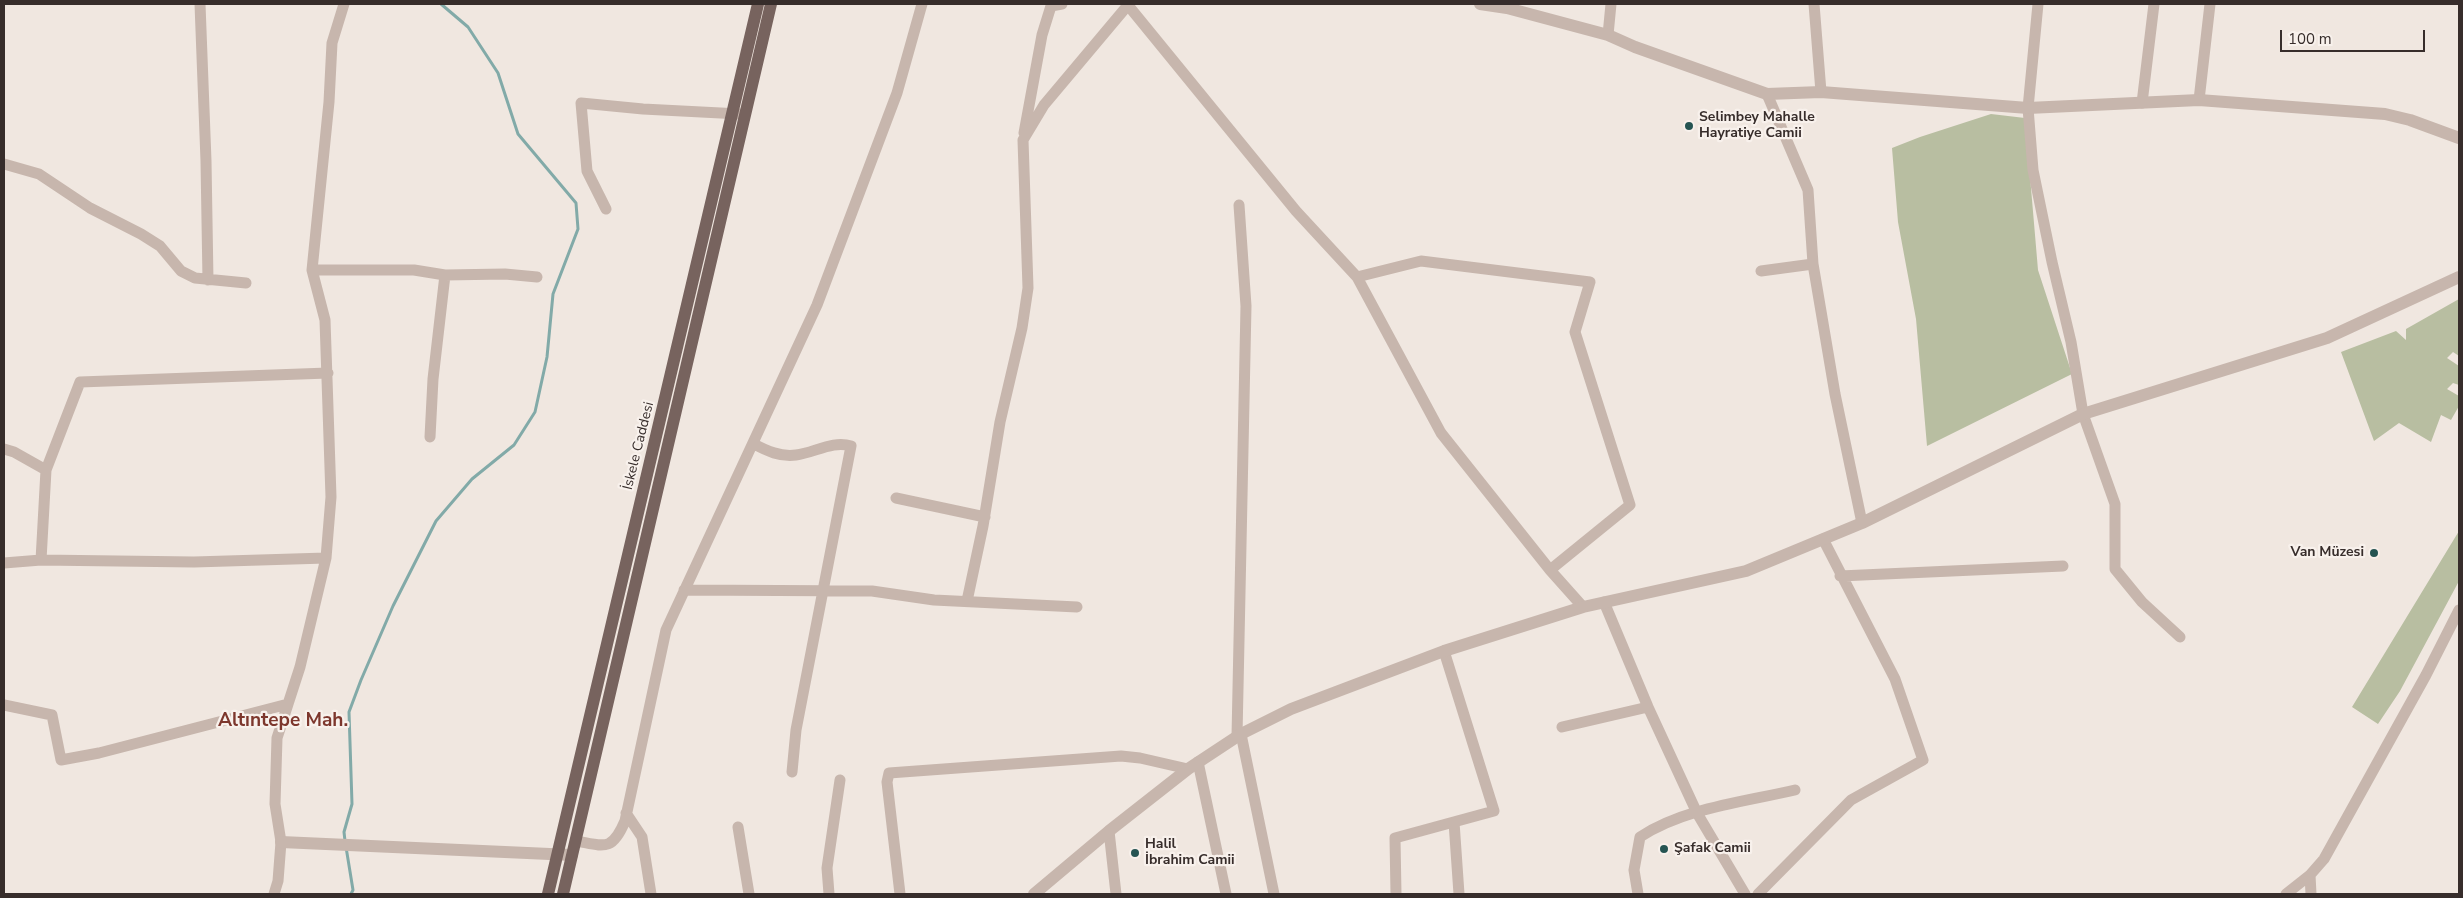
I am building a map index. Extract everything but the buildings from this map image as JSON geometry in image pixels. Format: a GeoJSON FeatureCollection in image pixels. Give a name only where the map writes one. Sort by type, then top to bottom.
{"type":"FeatureCollection","features":[{"type":"Feature","properties":{"kind":"main road","name":"İskele Caddesi"},"geometry":{"type":"LineString","coordinates":[[548,894],[681,336],[738,114],[758,4]]}},
{"type":"Feature","properties":{"kind":"main road"},"geometry":{"type":"LineString","coordinates":[[562,894],[576,841],[738,114],[771,4]]}},
{"type":"Feature","properties":{"kind":"street"},"geometry":{"type":"LineString","coordinates":[[200,4],[208,280]]}},
{"type":"Feature","properties":{"kind":"street"},"geometry":{"type":"LineString","coordinates":[[274,894],[278,881],[281,842],[275,804],[277,738],[300,667],[326,558],[331,497],[325,320],[312,270],[329,102],[332,43],[344,4]]}},
{"type":"Feature","properties":{"kind":"street"},"geometry":{"type":"LineString","coordinates":[[576,841],[604,846],[613,841],[620,832],[626,813],[666,630],[817,305],[897,93],[922,4]]}},
{"type":"Feature","properties":{"kind":"street"},"geometry":{"type":"LineString","coordinates":[[967,601],[985,517],[1000,422],[1022,328],[1028,288],[1023,140],[1042,35],[1051,6],[1062,4]]}},
{"type":"Feature","properties":{"kind":"street"},"geometry":{"type":"LineString","coordinates":[[1023,140],[1044,105],[1128,4],[1296,211],[1357,277],[1441,433],[1550,570],[1583,607]]}},
{"type":"Feature","properties":{"kind":"street"},"geometry":{"type":"LineString","coordinates":[[1480,4],[1507,8],[1608,35],[1635,47],[1767,94],[1821,92],[2028,108],[2199,100],[2385,114],[2410,120],[2459,138]]}},
{"type":"Feature","properties":{"kind":"street"},"geometry":{"type":"LineString","coordinates":[[1608,35],[1611,4]]}},
{"type":"Feature","properties":{"kind":"street"},"geometry":{"type":"LineString","coordinates":[[1814,4],[1821,92]]}},
{"type":"Feature","properties":{"kind":"street"},"geometry":{"type":"LineString","coordinates":[[2038,4],[2028,108],[2033,170],[2071,342],[2082,414],[2115,504],[2116,569],[2142,602],[2180,637]]}},
{"type":"Feature","properties":{"kind":"street"},"geometry":{"type":"LineString","coordinates":[[2142,103],[2154,4]]}},
{"type":"Feature","properties":{"kind":"street"},"geometry":{"type":"LineString","coordinates":[[2199,100],[2210,4]]}},
{"type":"Feature","properties":{"kind":"street"},"geometry":{"type":"LineString","coordinates":[[1767,94],[1808,190],[1813,264],[1835,394],[1862,523]]}},
{"type":"Feature","properties":{"kind":"street"},"geometry":{"type":"LineString","coordinates":[[606,209],[587,171],[581,103],[643,110],[738,114]]}},
{"type":"Feature","properties":{"kind":"street"},"geometry":{"type":"LineString","coordinates":[[4,164],[40,174],[90,208],[160,246],[181,271],[195,278],[246,283]]}},
{"type":"Feature","properties":{"kind":"street"},"geometry":{"type":"LineString","coordinates":[[1239,205],[1246,306],[1239,735],[1274,894]]}},
{"type":"Feature","properties":{"kind":"street"},"geometry":{"type":"LineString","coordinates":[[1357,277],[1421,261],[1590,282],[1575,332],[1630,505],[1550,570]]}},
{"type":"Feature","properties":{"kind":"street"},"geometry":{"type":"LineString","coordinates":[[1761,271],[1813,264]]}},
{"type":"Feature","properties":{"kind":"street"},"geometry":{"type":"LineString","coordinates":[[312,270],[414,270],[445,275],[505,274],[537,277]]}},
{"type":"Feature","properties":{"kind":"street"},"geometry":{"type":"LineString","coordinates":[[430,437],[432,379],[445,275]]}},
{"type":"Feature","properties":{"kind":"street"},"geometry":{"type":"LineString","coordinates":[[1034,894],[1109,830],[1193,765],[1239,735],[1290,709],[1444,651],[1583,607],[1746,571],[1862,523],[2082,414],[2327,338],[2459,277]]}},
{"type":"Feature","properties":{"kind":"street"},"geometry":{"type":"LineString","coordinates":[[41,560],[46,470],[80,382],[328,373]]}},
{"type":"Feature","properties":{"kind":"street"},"geometry":{"type":"LineString","coordinates":[[754,444],[781,455],[796,455],[842,443],[850,446],[796,730],[792,772]]}},
{"type":"Feature","properties":{"kind":"street"},"geometry":{"type":"LineString","coordinates":[[4,449],[14,452],[46,470]]}},
{"type":"Feature","properties":{"kind":"street"},"geometry":{"type":"LineString","coordinates":[[896,498],[985,517]]}},
{"type":"Feature","properties":{"kind":"street"},"geometry":{"type":"LineString","coordinates":[[1758,894],[1851,800],[1923,760],[1895,679],[1840,576],[1823,539]]}},
{"type":"Feature","properties":{"kind":"street"},"geometry":{"type":"LineString","coordinates":[[4,563],[41,560],[194,562],[326,558]]}},
{"type":"Feature","properties":{"kind":"street"},"geometry":{"type":"LineString","coordinates":[[1840,576],[2063,566]]}},
{"type":"Feature","properties":{"kind":"street"},"geometry":{"type":"LineString","coordinates":[[684,590],[824,589],[872,591],[934,600],[1077,607]]}},
{"type":"Feature","properties":{"kind":"street"},"geometry":{"type":"LineString","coordinates":[[1604,602],[1648,707],[1697,813],[1745,894]]}},
{"type":"Feature","properties":{"kind":"street"},"geometry":{"type":"LineString","coordinates":[[2286,894],[2310,875],[2324,859],[2459,610]]}},
{"type":"Feature","properties":{"kind":"street"},"geometry":{"type":"LineString","coordinates":[[1396,894],[1395,838],[1494,811],[1444,651]]}},
{"type":"Feature","properties":{"kind":"street"},"geometry":{"type":"LineString","coordinates":[[4,705],[52,715],[61,760],[99,754],[288,704]]}},
{"type":"Feature","properties":{"kind":"street"},"geometry":{"type":"LineString","coordinates":[[1562,727],[1648,707]]}},
{"type":"Feature","properties":{"kind":"street"},"geometry":{"type":"LineString","coordinates":[[900,894],[887,782],[889,773],[1121,756],[1193,765]]}},
{"type":"Feature","properties":{"kind":"street"},"geometry":{"type":"LineString","coordinates":[[1193,765],[1226,894]]}},
{"type":"Feature","properties":{"kind":"street"},"geometry":{"type":"LineString","coordinates":[[829,894],[827,868],[840,780]]}},
{"type":"Feature","properties":{"kind":"street"},"geometry":{"type":"LineString","coordinates":[[1638,894],[1634,870],[1640,836],[1656,826],[1697,813],[1795,790]]}},
{"type":"Feature","properties":{"kind":"street"},"geometry":{"type":"LineString","coordinates":[[626,813],[642,837],[651,894]]}},
{"type":"Feature","properties":{"kind":"street"},"geometry":{"type":"LineString","coordinates":[[1454,822],[1459,894]]}},
{"type":"Feature","properties":{"kind":"street"},"geometry":{"type":"LineString","coordinates":[[738,827],[749,894]]}},
{"type":"Feature","properties":{"kind":"street"},"geometry":{"type":"LineString","coordinates":[[1109,830],[1116,894]]}},
{"type":"Feature","properties":{"kind":"street"},"geometry":{"type":"LineString","coordinates":[[281,842],[572,855]]}},
{"type":"Feature","properties":{"kind":"street"},"geometry":{"type":"LineString","coordinates":[[2310,875],[2310,894]]}},
{"type":"Feature","properties":{"kind":"green space"},"geometry":{"type":"Polygon","coordinates":[[[1991,114],[2025,118],[2038,270],[2072,374],[1927,446],[1916,319],[1898,222],[1892,148],[1991,114]]]}},
{"type":"Feature","properties":{"kind":"green space"},"geometry":{"type":"Polygon","coordinates":[[[2459,299],[2459,356],[2453,352],[2447,358],[2459,366],[2459,385],[2453,383],[2447,389],[2459,396],[2459,406],[2451,420],[2441,415],[2431,442],[2399,423],[2374,441],[2341,352],[2396,331],[2406,340],[2406,329],[2459,299]]]}},
{"type":"Feature","properties":{"kind":"green space"},"geometry":{"type":"Polygon","coordinates":[[[2459,531],[2459,581],[2400,691],[2378,724],[2352,707],[2459,531]]]}},
{"type":"Feature","properties":{"kind":"waterway"},"geometry":{"type":"LineString","coordinates":[[345,841],[344,832],[352,804],[349,712],[361,680],[393,606],[436,521],[472,479],[514,445],[535,412],[547,357],[553,294],[578,229],[576,203],[518,134],[498,73],[468,27],[441,4]]}},
{"type":"Feature","properties":{"kind":"waterway"},"geometry":{"type":"LineString","coordinates":[[346,847],[353,890],[351,894]]}},
{"type":"Feature","properties":{"kind":"place","name":"Selimbey Mahalle Hayratiye Camii"},"geometry":{"type":"Point","coordinates":[1689,126]}},
{"type":"Feature","properties":{"kind":"place","name":"Van Müzesi"},"geometry":{"type":"Point","coordinates":[2374,553]}},
{"type":"Feature","properties":{"kind":"place","name":"Şafak Camii"},"geometry":{"type":"Point","coordinates":[1664,849]}},
{"type":"Feature","properties":{"kind":"place","name":"Halil İbrahim Camii"},"geometry":{"type":"Point","coordinates":[1135,853]}},
{"type":"Feature","properties":{"kind":"district","name":"Altıntepe Mah."},"geometry":{"type":"Point","coordinates":[283,721]}}]}
